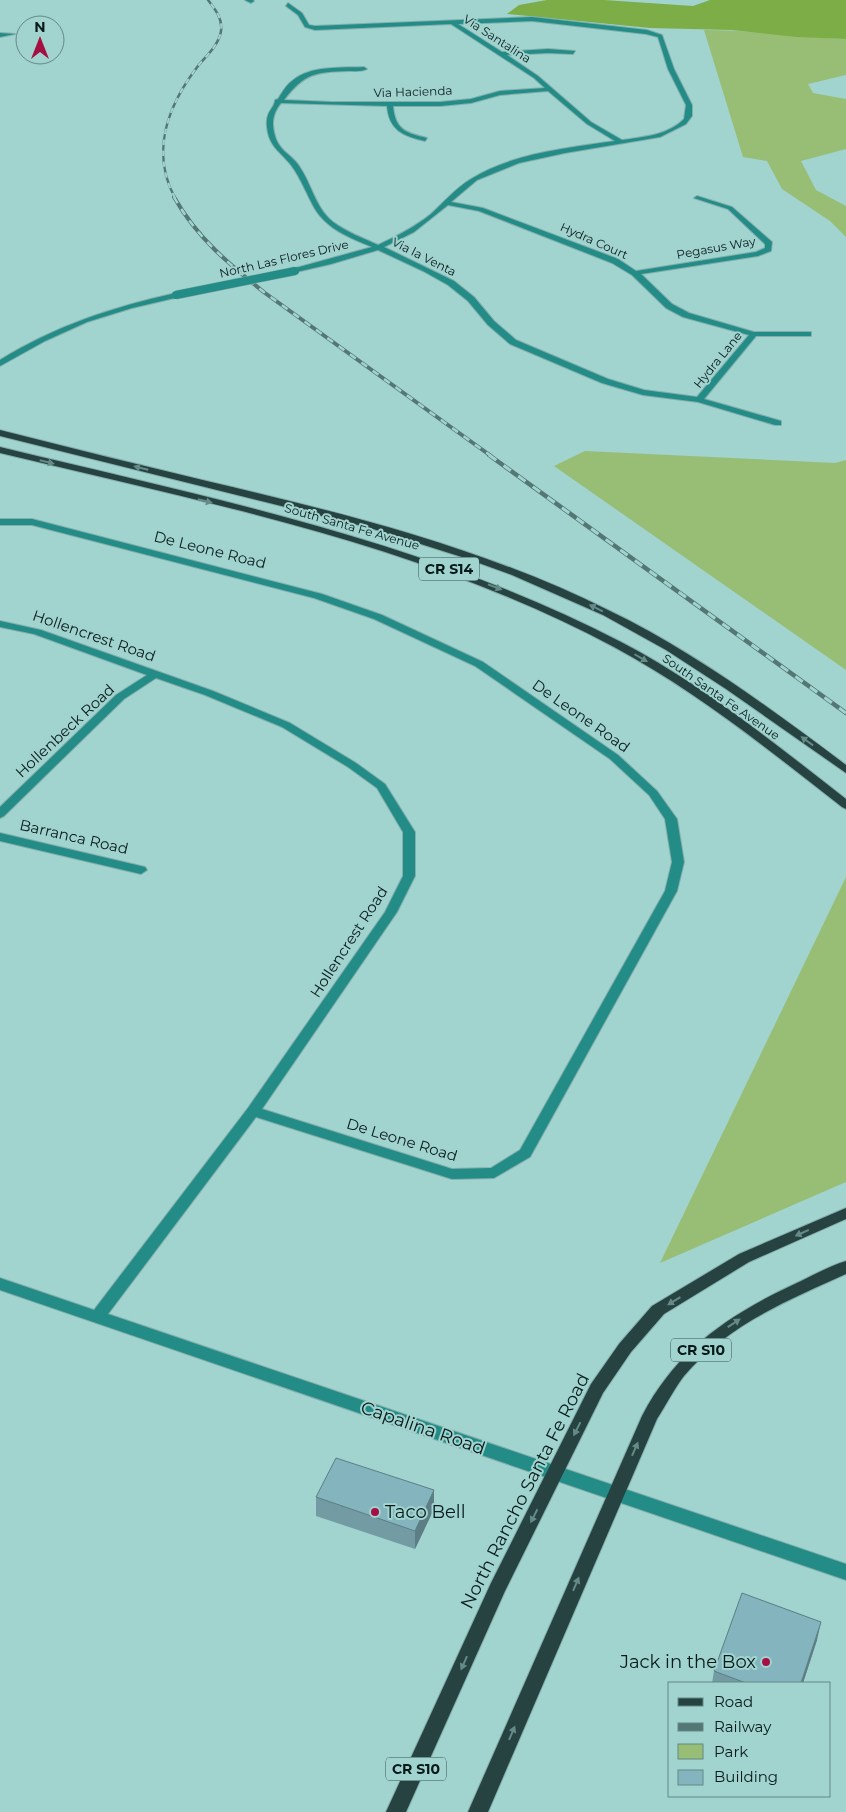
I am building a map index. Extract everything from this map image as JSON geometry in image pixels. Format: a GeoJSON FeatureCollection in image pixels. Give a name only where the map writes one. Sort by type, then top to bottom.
{"type":"FeatureCollection","features":[{"type":"Feature","properties":{"kind":"main road","name":"South Santa Fe Avenue"},"geometry":{"type":"LineString","coordinates":[[0,433],[325,512],[390,530],[481,559],[570,595],[656,639],[716,675],[846,770]]}},
{"type":"Feature","properties":{"kind":"main road","name":"South Santa Fe Avenue"},"geometry":{"type":"LineString","coordinates":[[0,450],[372,544],[498,588],[556,613],[619,645],[675,678],[728,715],[846,805]]}},
{"type":"Feature","properties":{"kind":"main road","name":"North Rancho Santa Fe Road"},"geometry":{"type":"LineString","coordinates":[[396,1812],[497,1589],[597,1389],[625,1348],[658,1310],[744,1258],[846,1213]]}},
{"type":"Feature","properties":{"kind":"main road","name":"CR S10"},"geometry":{"type":"LineString","coordinates":[[478,1812],[650,1416],[680,1370],[721,1332],[762,1305],[846,1267]]}},
{"type":"Feature","properties":{"kind":"street","name":"Via Santalina"},"geometry":{"type":"LineString","coordinates":[[288,5],[300,14],[306,26],[315,28],[452,22],[536,77],[589,123],[620,142]]}},
{"type":"Feature","properties":{"kind":"street","name":"North Las Flores Drive"},"geometry":{"type":"LineString","coordinates":[[0,364],[23,348],[98,314],[346,258],[378,246],[425,222],[476,179],[496,170],[554,153],[660,135],[686,122],[690,115],[686,98],[672,71],[660,36],[627,28],[532,19],[452,22]]}},
{"type":"Feature","properties":{"kind":"street"},"geometry":{"type":"LineString","coordinates":[[0,35],[12,34]]}},
{"type":"Feature","properties":{"kind":"street"},"geometry":{"type":"LineString","coordinates":[[499,54],[548,50],[573,52]]}},
{"type":"Feature","properties":{"kind":"street","name":"Via la Venta"},"geometry":{"type":"LineString","coordinates":[[364,69],[324,70],[307,75],[294,82],[270,113],[270,128],[273,140],[279,150],[294,164],[319,210],[329,222],[344,232],[378,246],[451,283],[471,299],[491,323],[513,342],[605,381],[643,392],[699,400],[778,423]]}},
{"type":"Feature","properties":{"kind":"street","name":"Via Hacienda"},"geometry":{"type":"LineString","coordinates":[[278,101],[390,105],[440,104],[472,101],[500,93],[548,89]]}},
{"type":"Feature","properties":{"kind":"street"},"geometry":{"type":"LineString","coordinates":[[390,105],[390,116],[403,134],[425,139]]}},
{"type":"Feature","properties":{"kind":"street","name":"Pegasus Way"},"geometry":{"type":"LineString","coordinates":[[635,274],[758,254],[768,249],[769,244],[730,208],[697,198]]}},
{"type":"Feature","properties":{"kind":"street","name":"Hydra Court"},"geometry":{"type":"LineString","coordinates":[[446,204],[481,209],[591,250],[635,274],[669,306],[686,315],[754,334],[808,334]]}},
{"type":"Feature","properties":{"kind":"street","name":"Hydra Lane"},"geometry":{"type":"LineString","coordinates":[[699,400],[754,334]]}},
{"type":"Feature","properties":{"kind":"street","name":"De Leone Road"},"geometry":{"type":"LineString","coordinates":[[0,522],[32,522],[229,571],[318,596],[378,617],[479,664],[614,757],[653,793],[671,819],[678,862],[671,891],[525,1153],[494,1173],[452,1174],[253,1110]]}},
{"type":"Feature","properties":{"kind":"street","name":"Hollencrest Road"},"geometry":{"type":"LineString","coordinates":[[0,624],[37,632],[209,693],[286,725],[352,765],[381,786],[409,832],[409,876],[391,912],[253,1110],[97,1317]]}},
{"type":"Feature","properties":{"kind":"street","name":"Hollenbeck Road"},"geometry":{"type":"LineString","coordinates":[[0,814],[120,697],[155,674]]}},
{"type":"Feature","properties":{"kind":"street","name":"Barranca Road"},"geometry":{"type":"LineString","coordinates":[[0,836],[141,870]]}},
{"type":"Feature","properties":{"kind":"street","name":"Capalina Road"},"geometry":{"type":"LineString","coordinates":[[0,1284],[846,1572]]}},
{"type":"Feature","properties":{"kind":"green space"},"geometry":{"type":"Polygon","coordinates":[[[547,0],[604,0],[693,6],[710,0],[846,0],[846,39],[797,37],[732,30],[650,28],[507,14],[519,5],[547,0]]]}},
{"type":"Feature","properties":{"kind":"green space"},"geometry":{"type":"Polygon","coordinates":[[[704,30],[846,39],[846,75],[808,84],[813,93],[846,99],[846,149],[801,161],[816,190],[846,206],[846,237],[830,221],[782,189],[767,161],[743,157],[704,30]]]}},
{"type":"Feature","properties":{"kind":"green space"},"geometry":{"type":"Polygon","coordinates":[[[585,451],[835,463],[846,460],[846,670],[554,466],[585,451]]]}},
{"type":"Feature","properties":{"kind":"green space"},"geometry":{"type":"Polygon","coordinates":[[[846,877],[846,1182],[660,1263],[846,877]]]}},
{"type":"Feature","properties":{"kind":"building"},"geometry":{"type":"Polygon","coordinates":[[[336,1458],[434,1490],[415,1531],[316,1497],[336,1458]]]}},
{"type":"Feature","properties":{"kind":"building","name":"Jack in the Box"},"geometry":{"type":"Polygon","coordinates":[[[742,1593],[821,1622],[801,1682],[743,1682],[714,1671],[742,1593]]]}},
{"type":"Feature","properties":{"kind":"railway"},"geometry":{"type":"LineString","coordinates":[[175,198],[168,181],[163,146],[166,129],[178,97],[187,81],[215,46],[220,36],[220,18],[208,0]]}},
{"type":"Feature","properties":{"kind":"railway"},"geometry":{"type":"LineString","coordinates":[[174,197],[203,238],[226,261],[265,293],[491,456]]}},
{"type":"Feature","properties":{"kind":"railway"},"geometry":{"type":"LineString","coordinates":[[489,455],[846,713]]}},
{"type":"Feature","properties":{"kind":"place","name":"Taco Bell"},"geometry":{"type":"Point","coordinates":[375,1512]}},
{"type":"Feature","properties":{"kind":"place","name":"Jack in the Box"},"geometry":{"type":"Point","coordinates":[766,1662]}}]}
